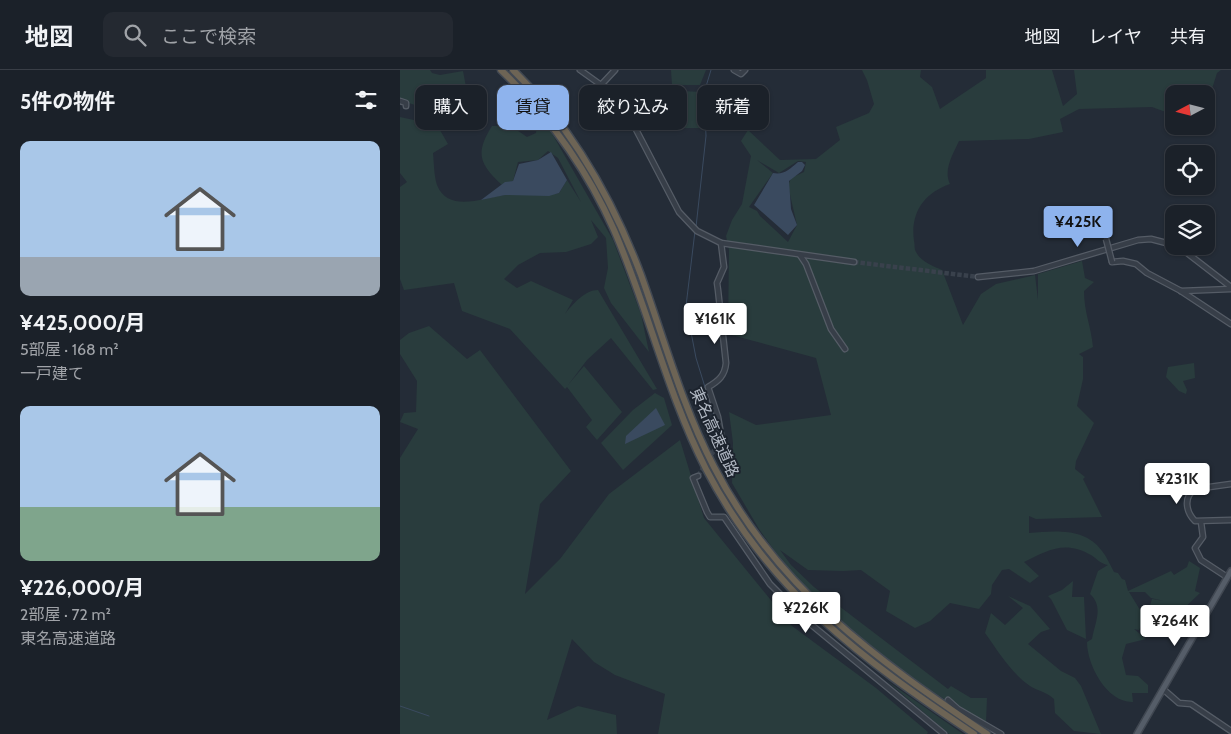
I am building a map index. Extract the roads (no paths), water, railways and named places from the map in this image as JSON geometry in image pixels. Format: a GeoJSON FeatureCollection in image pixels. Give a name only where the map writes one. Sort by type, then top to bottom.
{"type":"FeatureCollection","features":[{"type":"Feature","properties":{"kind":"highway","name":"東名高速道路"},"geometry":{"type":"LineString","coordinates":[[501,70],[556,131],[596,194],[626,259],[692,439],[717,490],[750,542],[781,579],[825,624],[883,671],[974,734]]}},
{"type":"Feature","properties":{"kind":"highway","name":"東名高速道路"},"geometry":{"type":"LineString","coordinates":[[513,70],[543,102],[573,140],[609,201],[640,273],[700,438],[724,486],[752,530],[796,584],[848,634],[903,676],[987,734]]}},
{"type":"Feature","properties":{"kind":"main road"},"geometry":{"type":"LineString","coordinates":[[1136,734],[1230,574]]}},
{"type":"Feature","properties":{"kind":"street"},"geometry":{"type":"LineString","coordinates":[[580,70],[601,85],[615,70]]}},
{"type":"Feature","properties":{"kind":"street"},"geometry":{"type":"LineString","coordinates":[[734,70],[742,74],[745,70]]}},
{"type":"Feature","properties":{"kind":"street"},"geometry":{"type":"LineString","coordinates":[[400,101],[406,103],[406,106],[400,106]]}},
{"type":"Feature","properties":{"kind":"street"},"geometry":{"type":"LineString","coordinates":[[636,130],[679,212],[695,230],[721,243],[854,262]]}},
{"type":"Feature","properties":{"kind":"street"},"geometry":{"type":"LineString","coordinates":[[1106,239],[1112,262],[1124,261],[1136,264],[1147,273],[1180,291],[1231,324]]}},
{"type":"Feature","properties":{"kind":"street"},"geometry":{"type":"LineString","coordinates":[[978,277],[1034,270],[1138,240],[1151,239],[1165,243]]}},
{"type":"Feature","properties":{"kind":"street"},"geometry":{"type":"LineString","coordinates":[[718,444],[722,440],[708,387],[725,372],[726,363],[717,283],[724,267],[721,243]]}},
{"type":"Feature","properties":{"kind":"street"},"geometry":{"type":"LineString","coordinates":[[800,255],[806,264],[831,329],[845,349]]}},
{"type":"Feature","properties":{"kind":"street"},"geometry":{"type":"LineString","coordinates":[[1189,255],[1231,288]]}},
{"type":"Feature","properties":{"kind":"street"},"geometry":{"type":"LineString","coordinates":[[1180,291],[1231,288]]}},
{"type":"Feature","properties":{"kind":"street"},"geometry":{"type":"LineString","coordinates":[[698,476],[694,478],[710,517],[724,517],[750,557],[787,602],[822,636],[880,680],[944,734]]}},
{"type":"Feature","properties":{"kind":"street"},"geometry":{"type":"LineString","coordinates":[[1231,484],[1200,488],[1191,492],[1187,502],[1188,511],[1195,521],[1231,520]]}},
{"type":"Feature","properties":{"kind":"street"},"geometry":{"type":"LineString","coordinates":[[1201,522],[1203,537],[1195,548],[1201,560],[1230,574]]}},
{"type":"Feature","properties":{"kind":"street"},"geometry":{"type":"LineString","coordinates":[[1163,689],[1179,703],[1191,704],[1231,731]]}},
{"type":"Feature","properties":{"kind":"street"},"geometry":{"type":"LineString","coordinates":[[948,700],[958,709],[1001,734]]}},
{"type":"Feature","properties":{"kind":"water"},"geometry":{"type":"Polygon","coordinates":[[[551,152],[567,180],[559,193],[549,196],[505,195],[481,200],[505,182],[513,181],[519,164],[538,160],[551,152]]]}},
{"type":"Feature","properties":{"kind":"water"},"geometry":{"type":"Polygon","coordinates":[[[798,162],[802,162],[805,165],[802,171],[789,181],[791,209],[797,225],[788,235],[754,205],[773,173],[784,172],[798,162]]]}},
{"type":"Feature","properties":{"kind":"water"},"geometry":{"type":"Polygon","coordinates":[[[656,408],[665,425],[625,444],[626,436],[656,408]]]}},
{"type":"Feature","properties":{"kind":"waterway"},"geometry":{"type":"LineString","coordinates":[[696,227],[706,136],[704,93],[711,70]]}},
{"type":"Feature","properties":{"kind":"waterway"},"geometry":{"type":"LineString","coordinates":[[695,231],[686,306],[696,358],[718,429]]}},
{"type":"Feature","properties":{"kind":"waterway"},"geometry":{"type":"LineString","coordinates":[[400,706],[429,716]]}},
{"type":"Feature","properties":{"kind":"tunnel"},"geometry":{"type":"LineString","coordinates":[[854,262],[978,277]]}},
{"type":"Feature","properties":{"kind":"tunnel"},"geometry":{"type":"LineString","coordinates":[[698,476],[718,444]]}}]}
